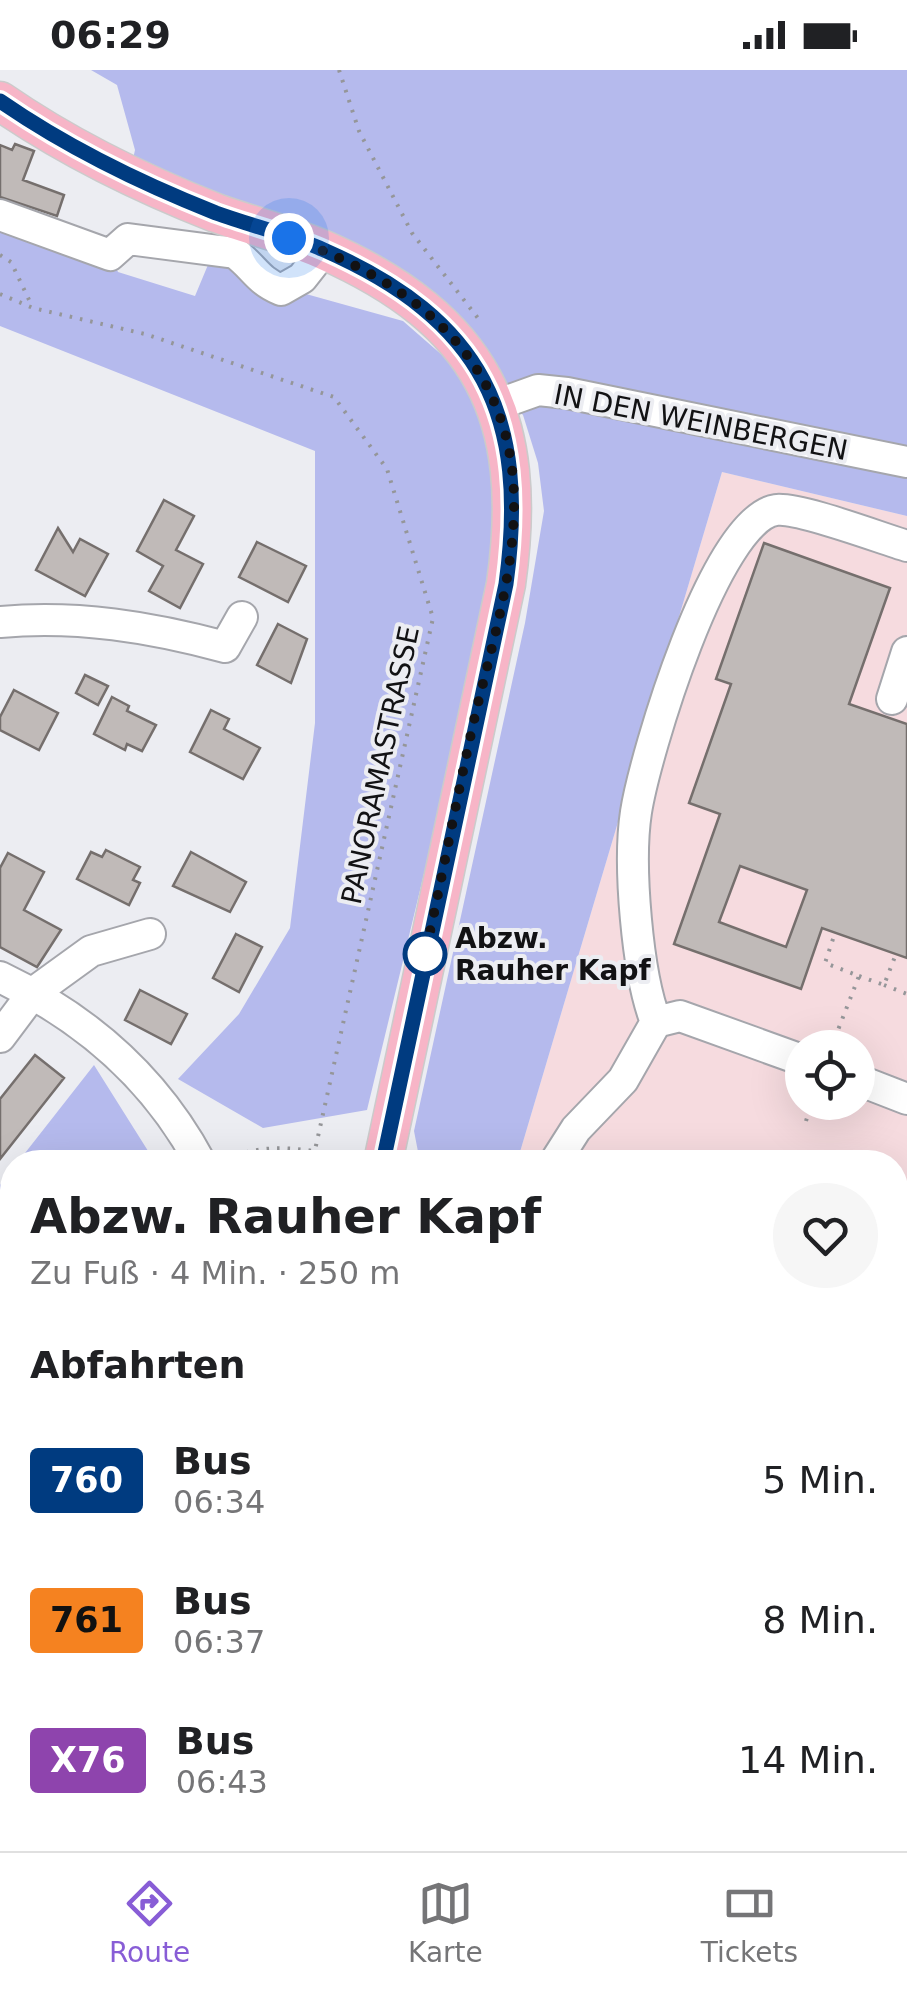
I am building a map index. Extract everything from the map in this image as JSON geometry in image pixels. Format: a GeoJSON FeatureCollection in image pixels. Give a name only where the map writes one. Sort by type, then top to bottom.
{"type":"FeatureCollection","features":[{"type":"Feature","properties":{"kind":"main road"},"geometry":{"type":"LineString","coordinates":[[19,104],[130,177],[324,250],[405,293],[440,320],[503,409],[514,506],[506,584],[371,1150]]}},
{"type":"Feature","properties":{"kind":"street"},"geometry":{"type":"LineString","coordinates":[[0,216],[110,255],[128,239],[235,252],[259,280],[281,290],[302,278],[324,250]]}},
{"type":"Feature","properties":{"kind":"street","name":"IN DEN WEINBERGEN"},"geometry":{"type":"LineString","coordinates":[[503,409],[538,390],[567,393],[907,462]]}},
{"type":"Feature","properties":{"kind":"street"},"geometry":{"type":"LineString","coordinates":[[656,1022],[647,1000],[633,868],[636,813],[656,728],[712,579],[753,520],[777,510],[907,546]]}},
{"type":"Feature","properties":{"kind":"street"},"geometry":{"type":"LineString","coordinates":[[0,622],[76,620],[152,627],[225,647],[242,618]]}},
{"type":"Feature","properties":{"kind":"street"},"geometry":{"type":"LineString","coordinates":[[892,699],[907,652]]}},
{"type":"Feature","properties":{"kind":"street"},"geometry":{"type":"LineString","coordinates":[[0,1037],[33,993],[90,951],[150,934]]}},
{"type":"Feature","properties":{"kind":"street"},"geometry":{"type":"LineString","coordinates":[[0,977],[82,1022],[159,1098],[192,1150]]}},
{"type":"Feature","properties":{"kind":"street"},"geometry":{"type":"LineString","coordinates":[[563,1150],[576,1129],[623,1080],[656,1022],[680,1016],[785,1054]]}},
{"type":"Feature","properties":{"kind":"street"},"geometry":{"type":"LineString","coordinates":[[875,1087],[907,1099]]}},
{"type":"Feature","properties":{"kind":"path"},"geometry":{"type":"LineString","coordinates":[[339,70],[359,131],[412,233],[486,329]]}},
{"type":"Feature","properties":{"kind":"path"},"geometry":{"type":"LineString","coordinates":[[0,255],[11,262],[33,308]]}},
{"type":"Feature","properties":{"kind":"path","name":"PANORAMASTRASSE"},"geometry":{"type":"LineString","coordinates":[[0,294],[33,308],[145,334],[334,397],[387,469],[433,618],[315,1150]]}},
{"type":"Feature","properties":{"kind":"path"},"geometry":{"type":"LineString","coordinates":[[835,933],[825,963],[907,994]]}},
{"type":"Feature","properties":{"kind":"path"},"geometry":{"type":"LineString","coordinates":[[884,986],[896,954]]}},
{"type":"Feature","properties":{"kind":"path"},"geometry":{"type":"LineString","coordinates":[[839,1030],[859,976]]}},
{"type":"Feature","properties":{"kind":"path"},"geometry":{"type":"LineString","coordinates":[[245,1150],[315,1150]]}},
{"type":"Feature","properties":{"kind":"shaded area"},"geometry":{"type":"Polygon","coordinates":[[[91,70],[907,70],[907,516],[722,472],[521,1150],[418,1150],[414,1131],[525,623],[544,511],[538,463],[523,415],[469,358],[324,250],[129,177],[135,150],[117,85],[91,70]]]}},
{"type":"Feature","properties":{"kind":"shaded area"},"geometry":{"type":"Polygon","coordinates":[[[0,215],[110,255],[118,272],[195,296],[210,260],[234,266],[269,300],[306,294],[403,321],[450,362],[482,417],[503,513],[484,625],[367,1110],[263,1128],[178,1079],[239,1014],[290,928],[315,723],[315,451],[0,326],[0,215]]]}},
{"type":"Feature","properties":{"kind":"shaded area"},"geometry":{"type":"Polygon","coordinates":[[[722,472],[907,516],[907,1150],[521,1150],[722,472]]]}},
{"type":"Feature","properties":{"kind":"shaded area"},"geometry":{"type":"Polygon","coordinates":[[[94,1065],[147,1150],[27,1150],[94,1065]]]}},
{"type":"Feature","properties":{"kind":"building"},"geometry":{"type":"Polygon","coordinates":[[[15,144],[34,151],[23,180],[64,195],[57,216],[0,197],[0,145],[12,150],[15,144]]]}},
{"type":"Feature","properties":{"kind":"building"},"geometry":{"type":"Polygon","coordinates":[[[164,500],[194,516],[176,550],[203,564],[180,608],[149,591],[163,566],[137,551],[164,500]]]}},
{"type":"Feature","properties":{"kind":"building"},"geometry":{"type":"Polygon","coordinates":[[[58,528],[73,552],[80,539],[108,554],[85,596],[36,570],[58,528]]]}},
{"type":"Feature","properties":{"kind":"building"},"geometry":{"type":"Polygon","coordinates":[[[257,542],[306,566],[288,602],[239,577],[257,542]]]}},
{"type":"Feature","properties":{"kind":"building"},"geometry":{"type":"Polygon","coordinates":[[[764,543],[890,588],[849,704],[907,724],[907,958],[822,928],[801,989],[674,944],[720,814],[689,803],[731,684],[716,679],[764,543]],[[740,866],[719,922],[786,947],[807,890],[740,866]]]}},
{"type":"Feature","properties":{"kind":"building"},"geometry":{"type":"Polygon","coordinates":[[[278,624],[307,639],[291,683],[257,665],[278,624]]]}},
{"type":"Feature","properties":{"kind":"building"},"geometry":{"type":"Polygon","coordinates":[[[85,675],[108,686],[98,705],[76,693],[85,675]]]}},
{"type":"Feature","properties":{"kind":"building"},"geometry":{"type":"Polygon","coordinates":[[[14,690],[58,713],[39,750],[0,730],[0,717],[14,690]]]}},
{"type":"Feature","properties":{"kind":"building"},"geometry":{"type":"Polygon","coordinates":[[[112,697],[129,706],[127,711],[156,725],[142,751],[127,744],[125,750],[94,734],[112,697]]]}},
{"type":"Feature","properties":{"kind":"building"},"geometry":{"type":"Polygon","coordinates":[[[211,710],[229,719],[224,729],[260,748],[243,779],[190,752],[211,710]]]}},
{"type":"Feature","properties":{"kind":"building"},"geometry":{"type":"Polygon","coordinates":[[[106,850],[140,867],[133,880],[140,883],[129,905],[77,879],[91,852],[102,857],[106,850]]]}},
{"type":"Feature","properties":{"kind":"building"},"geometry":{"type":"Polygon","coordinates":[[[191,852],[246,882],[230,912],[173,886],[191,852]]]}},
{"type":"Feature","properties":{"kind":"building"},"geometry":{"type":"Polygon","coordinates":[[[8,853],[44,872],[24,910],[61,930],[37,967],[0,947],[0,868],[8,853]]]}},
{"type":"Feature","properties":{"kind":"building"},"geometry":{"type":"Polygon","coordinates":[[[236,934],[262,947],[239,992],[213,978],[236,934]]]}},
{"type":"Feature","properties":{"kind":"building"},"geometry":{"type":"Polygon","coordinates":[[[140,990],[187,1014],[171,1044],[125,1020],[140,990]]]}},
{"type":"Feature","properties":{"kind":"building"},"geometry":{"type":"Polygon","coordinates":[[[35,1055],[64,1078],[7,1150],[0,1150],[0,1099],[35,1055]]]}},
{"type":"Feature","properties":{"kind":"bus line","name":"760"},"geometry":{"type":"LineString","coordinates":[[0,101],[68,146],[130,177],[219,214],[324,250],[405,293],[440,320],[455,338],[484,382],[503,423],[514,506],[506,584],[385,1150]]}},
{"type":"Feature","properties":{"kind":"place","name":"Abzw. Rauher Kapf"},"geometry":{"type":"Point","coordinates":[425,954]}},
{"type":"Feature","properties":{"kind":"route"},"geometry":{"type":"LineString","coordinates":[[289,238],[324,250],[405,293],[440,320],[469,358],[496,406],[511,464],[514,506],[506,584],[425,954]]}}]}
